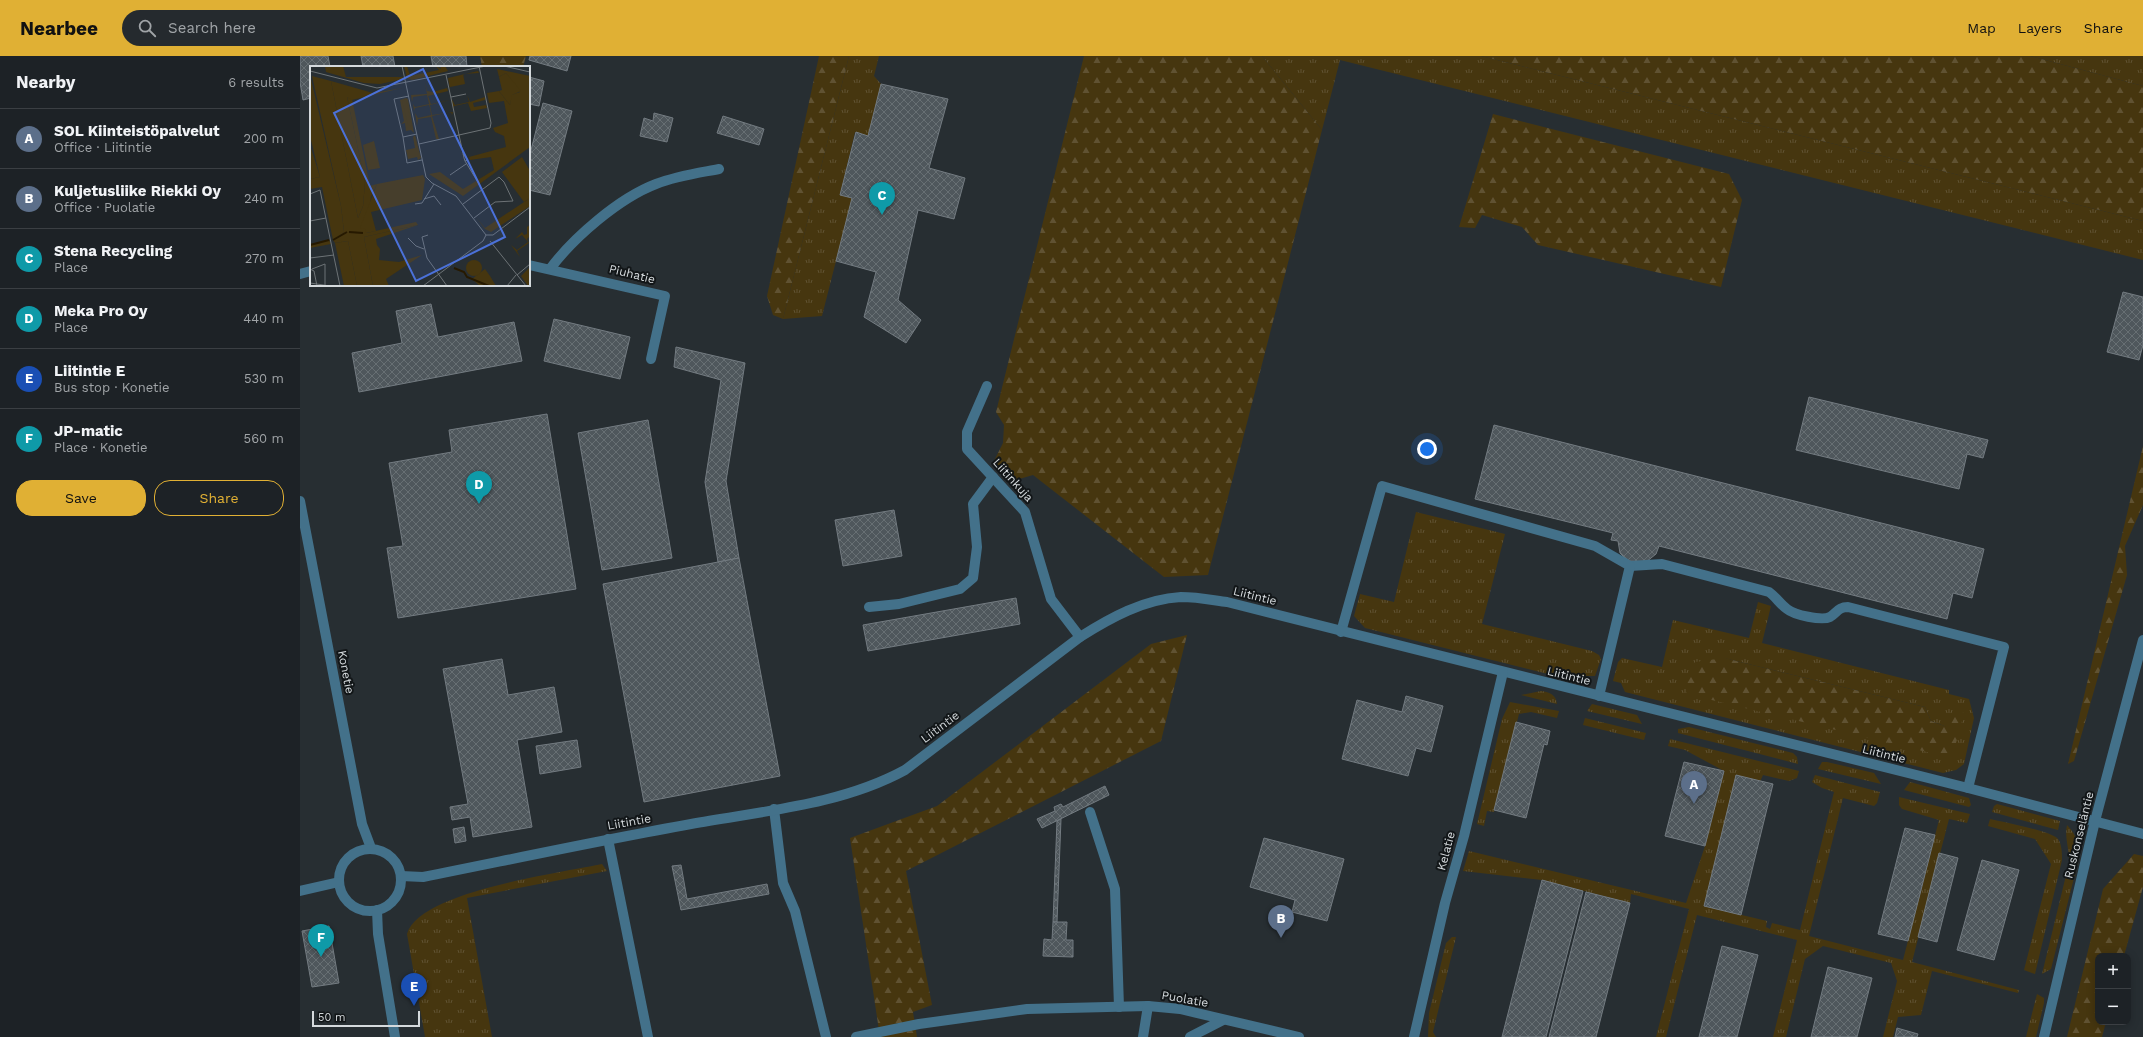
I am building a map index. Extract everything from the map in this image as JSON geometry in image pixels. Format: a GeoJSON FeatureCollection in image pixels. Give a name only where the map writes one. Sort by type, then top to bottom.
{"type":"FeatureCollection","features":[{"type":"Feature","properties":{"kind":"street"},"geometry":{"type":"LineString","coordinates":[[550,269],[563,252],[608,211],[655,184],[719,169]]}},
{"type":"Feature","properties":{"kind":"street","name":"Piuhatie"},"geometry":{"type":"LineString","coordinates":[[530,265],[665,296],[651,359]]}},
{"type":"Feature","properties":{"kind":"street"},"geometry":{"type":"LineString","coordinates":[[300,274],[310,271]]}},
{"type":"Feature","properties":{"kind":"street","name":"Liitinkuja"},"geometry":{"type":"LineString","coordinates":[[987,386],[967,432],[967,449],[1025,512],[1051,599],[1080,637]]}},
{"type":"Feature","properties":{"kind":"street"},"geometry":{"type":"LineString","coordinates":[[869,606],[899,604],[960,589],[973,578],[977,547],[974,504],[992,477]]}},
{"type":"Feature","properties":{"kind":"street"},"geometry":{"type":"LineString","coordinates":[[1341,632],[1382,486],[1595,546],[1630,566],[1662,564],[1768,592],[1776,597],[1788,610],[1821,619],[1830,617],[1840,608],[1848,607],[2004,647],[1968,788]]}},
{"type":"Feature","properties":{"kind":"street","name":"Konetie"},"geometry":{"type":"LineString","coordinates":[[300,500],[362,824],[371,848]]}},
{"type":"Feature","properties":{"kind":"street"},"geometry":{"type":"LineString","coordinates":[[1599,696],[1630,566]]}},
{"type":"Feature","properties":{"kind":"street","name":"Liitintie"},"geometry":{"type":"LineString","coordinates":[[401,876],[423,877],[608,839],[774,809],[863,790],[880,784],[905,770],[1080,637],[1103,622],[1138,606],[1181,597],[1227,602],[1341,632],[1968,788],[2143,834]]}},
{"type":"Feature","properties":{"kind":"street","name":"Ruskonseläntie"},"geometry":{"type":"LineString","coordinates":[[2044,1037],[2096,821],[2143,640]]}},
{"type":"Feature","properties":{"kind":"street","name":"Kelatie"},"geometry":{"type":"LineString","coordinates":[[1414,1037],[1445,903],[1464,836],[1503,672]]}},
{"type":"Feature","properties":{"kind":"street"},"geometry":{"type":"LineString","coordinates":[[774,809],[783,883],[795,911],[826,1037]]}},
{"type":"Feature","properties":{"kind":"street"},"geometry":{"type":"LineString","coordinates":[[1090,812],[1115,889],[1119,1007]]}},
{"type":"Feature","properties":{"kind":"street"},"geometry":{"type":"LineString","coordinates":[[608,839],[648,1037]]}},
{"type":"Feature","properties":{"kind":"street"},"geometry":{"type":"LineString","coordinates":[[371,848],[386,853],[392,857],[398,865],[401,876],[401,887],[396,897],[387,906],[377,910],[366,911],[352,905],[342,893],[339,882],[341,868],[347,859],[360,850],[371,848]]}},
{"type":"Feature","properties":{"kind":"street"},"geometry":{"type":"LineString","coordinates":[[300,891],[339,882]]}},
{"type":"Feature","properties":{"kind":"street"},"geometry":{"type":"LineString","coordinates":[[377,910],[378,934],[395,1037]]}},
{"type":"Feature","properties":{"kind":"street"},"geometry":{"type":"LineString","coordinates":[[856,1037],[919,1024],[1027,1009],[1148,1006]]}},
{"type":"Feature","properties":{"kind":"street","name":"Puolatie"},"geometry":{"type":"LineString","coordinates":[[1143,1037],[1148,1006],[1180,1009],[1299,1037]]}},
{"type":"Feature","properties":{"kind":"street","name":"Puolatie"},"geometry":{"type":"LineString","coordinates":[[1190,1037],[1223,1020]]}},
{"type":"Feature","properties":{"kind":"green space"},"geometry":{"type":"Polygon","coordinates":[[[480,56],[526,56],[523,66],[482,66],[480,56]]]}},
{"type":"Feature","properties":{"kind":"green space"},"geometry":{"type":"Polygon","coordinates":[[[819,56],[849,56],[783,319],[773,315],[767,296],[819,56]]]}},
{"type":"Feature","properties":{"kind":"green space"},"geometry":{"type":"Polygon","coordinates":[[[849,56],[879,56],[874,76],[881,84],[868,136],[855,132],[840,195],[852,198],[822,316],[783,319],[849,56]]]}},
{"type":"Feature","properties":{"kind":"green space"},"geometry":{"type":"Polygon","coordinates":[[[1084,56],[1262,56],[1322,130],[1208,575],[1164,577],[1033,475],[1016,480],[992,465],[1003,443],[1004,425],[996,412],[1084,56]]]}},
{"type":"Feature","properties":{"kind":"green space"},"geometry":{"type":"Polygon","coordinates":[[[1262,56],[1481,56],[2143,221],[2143,260],[1340,60],[1322,130],[1262,56]]]}},
{"type":"Feature","properties":{"kind":"green space"},"geometry":{"type":"Polygon","coordinates":[[[1481,56],[2030,56],[2143,86],[2143,221],[1481,56]]]}},
{"type":"Feature","properties":{"kind":"green space"},"geometry":{"type":"Polygon","coordinates":[[[2030,56],[2143,56],[2143,86],[2030,56]]]}},
{"type":"Feature","properties":{"kind":"green space"},"geometry":{"type":"Polygon","coordinates":[[[1493,114],[1729,174],[1742,200],[1721,287],[1538,245],[1522,227],[1482,215],[1475,228],[1459,227],[1493,114]]]}},
{"type":"Feature","properties":{"kind":"green space"},"geometry":{"type":"Polygon","coordinates":[[[2143,446],[2143,505],[2125,546],[2127,575],[2074,761],[2068,764],[2143,446]]]}},
{"type":"Feature","properties":{"kind":"green space"},"geometry":{"type":"Polygon","coordinates":[[[1416,512],[1505,534],[1482,624],[1592,651],[1599,655],[1601,659],[1595,676],[1586,676],[1572,680],[1365,628],[1354,616],[1360,594],[1394,602],[1416,512]]]}},
{"type":"Feature","properties":{"kind":"green space"},"geometry":{"type":"Polygon","coordinates":[[[1758,602],[1771,606],[1762,643],[1949,690],[1949,694],[1969,699],[1974,718],[1964,764],[1956,770],[1943,773],[1625,692],[1621,683],[1613,681],[1618,662],[1622,658],[1662,667],[1673,620],[1749,638],[1758,602]],[[1724,658],[1947,727],[1931,721],[1925,707],[1724,658]]]}},
{"type":"Feature","properties":{"kind":"green space"},"geometry":{"type":"Polygon","coordinates":[[[1187,635],[1161,741],[906,871],[932,1005],[913,1012],[917,1037],[880,1037],[850,838],[937,806],[1151,644],[1187,635]]]}},
{"type":"Feature","properties":{"kind":"green space"},"geometry":{"type":"Polygon","coordinates":[[[1724,658],[1925,707],[1931,721],[1946,727],[1954,711],[1964,713],[1952,758],[1687,694],[1685,681],[1695,662],[1724,658]]]}},
{"type":"Feature","properties":{"kind":"green space"},"geometry":{"type":"Polygon","coordinates":[[[1541,691],[1552,694],[1557,704],[1521,695],[1541,691]]]}},
{"type":"Feature","properties":{"kind":"green space"},"geometry":{"type":"Polygon","coordinates":[[[1510,702],[1559,711],[1557,718],[1531,712],[1519,714],[1494,812],[1487,811],[1484,826],[1477,824],[1502,719],[1510,702]]]}},
{"type":"Feature","properties":{"kind":"green space"},"geometry":{"type":"Polygon","coordinates":[[[1592,704],[1637,715],[1642,724],[1587,711],[1592,704]]]}},
{"type":"Feature","properties":{"kind":"green space"},"geometry":{"type":"Polygon","coordinates":[[[1585,718],[1646,733],[1644,740],[1583,725],[1585,718]]]}},
{"type":"Feature","properties":{"kind":"green space"},"geometry":{"type":"Polygon","coordinates":[[[1689,727],[1793,753],[1797,757],[1798,764],[1678,733],[1678,729],[1689,727]]]}},
{"type":"Feature","properties":{"kind":"green space"},"geometry":{"type":"Polygon","coordinates":[[[1670,739],[1799,771],[1797,778],[1789,781],[1763,775],[1704,906],[1767,921],[1766,927],[1770,929],[1772,923],[1800,930],[1834,792],[1822,788],[1812,782],[1815,775],[1880,792],[1877,803],[1874,806],[1843,798],[1809,936],[1903,960],[1939,820],[1902,809],[1899,805],[1899,797],[1970,814],[1967,823],[1949,819],[1912,962],[2019,990],[2018,993],[1932,971],[1921,1015],[1898,1017],[1893,1037],[1883,1037],[1897,981],[1891,963],[1823,946],[1805,959],[1786,1037],[1773,1037],[1797,940],[1697,915],[1666,1037],[1656,1037],[1689,909],[1631,894],[1630,903],[1542,880],[1463,871],[1469,851],[1686,903],[1705,846],[1724,771],[1685,750],[1668,746],[1670,739]]]}},
{"type":"Feature","properties":{"kind":"green space"},"geometry":{"type":"Polygon","coordinates":[[[1822,762],[1874,773],[1881,784],[1818,769],[1822,762]]]}},
{"type":"Feature","properties":{"kind":"green space"},"geometry":{"type":"Polygon","coordinates":[[[1910,782],[1969,798],[1971,805],[1969,807],[1904,790],[1910,782]]]}},
{"type":"Feature","properties":{"kind":"green space"},"geometry":{"type":"Polygon","coordinates":[[[1997,804],[2060,821],[2058,830],[1992,812],[1994,806],[1997,804]]]}},
{"type":"Feature","properties":{"kind":"green space"},"geometry":{"type":"Polygon","coordinates":[[[1990,819],[2046,833],[2058,839],[2060,844],[2062,860],[2035,974],[2024,970],[2051,864],[2035,839],[1988,826],[1990,819]]]}},
{"type":"Feature","properties":{"kind":"green space"},"geometry":{"type":"Polygon","coordinates":[[[2067,825],[2074,833],[2076,838],[2078,862],[2051,969],[2042,974],[2069,863],[2066,835],[2067,825]]]}},
{"type":"Feature","properties":{"kind":"green space"},"geometry":{"type":"Polygon","coordinates":[[[2134,854],[2143,856],[2143,887],[2125,953],[2095,953],[2095,1025],[2105,1025],[2102,1037],[2067,1037],[2103,889],[2134,854]]]}},
{"type":"Feature","properties":{"kind":"green space"},"geometry":{"type":"Polygon","coordinates":[[[602,864],[607,871],[467,898],[492,1037],[425,1037],[407,934],[417,919],[437,906],[463,895],[525,879],[602,864]]]}},
{"type":"Feature","properties":{"kind":"green space"},"geometry":{"type":"Polygon","coordinates":[[[1452,937],[1456,937],[1433,1032],[1436,1037],[1428,1037],[1429,1013],[1446,943],[1452,937]]]}},
{"type":"Feature","properties":{"kind":"green space"},"geometry":{"type":"Polygon","coordinates":[[[2037,994],[2044,998],[2044,1003],[2036,1037],[2026,1037],[2037,994]]]}},
{"type":"Feature","properties":{"kind":"building"},"geometry":{"type":"Polygon","coordinates":[[[300,56],[328,56],[330,66],[310,66],[310,98],[303,100],[300,82],[300,56]]]}},
{"type":"Feature","properties":{"kind":"building"},"geometry":{"type":"Polygon","coordinates":[[[361,56],[393,56],[395,66],[363,66],[361,56]]]}},
{"type":"Feature","properties":{"kind":"building"},"geometry":{"type":"Polygon","coordinates":[[[431,56],[466,56],[467,66],[433,66],[431,56]]]}},
{"type":"Feature","properties":{"kind":"building"},"geometry":{"type":"Polygon","coordinates":[[[530,56],[571,56],[567,71],[529,60],[530,56]]]}},
{"type":"Feature","properties":{"kind":"building"},"geometry":{"type":"Polygon","coordinates":[[[530,77],[544,81],[539,106],[530,104],[530,77]]]}},
{"type":"Feature","properties":{"kind":"building"},"geometry":{"type":"Polygon","coordinates":[[[881,84],[948,99],[929,168],[965,178],[954,219],[918,210],[898,300],[921,320],[906,343],[864,317],[876,272],[836,261],[852,198],[840,195],[856,132],[868,136],[881,84]]]}},
{"type":"Feature","properties":{"kind":"building"},"geometry":{"type":"Polygon","coordinates":[[[543,103],[572,111],[550,195],[530,190],[530,154],[543,103]]]}},
{"type":"Feature","properties":{"kind":"building"},"geometry":{"type":"Polygon","coordinates":[[[654,113],[673,118],[667,142],[640,136],[644,118],[653,121],[654,113]]]}},
{"type":"Feature","properties":{"kind":"building"},"geometry":{"type":"Polygon","coordinates":[[[723,116],[764,129],[759,145],[717,133],[723,116]]]}},
{"type":"Feature","properties":{"kind":"building"},"geometry":{"type":"Polygon","coordinates":[[[2123,292],[2143,297],[2143,345],[2139,360],[2107,352],[2123,292]]]}},
{"type":"Feature","properties":{"kind":"building"},"geometry":{"type":"Polygon","coordinates":[[[431,304],[438,337],[514,322],[522,361],[359,392],[352,353],[402,343],[396,311],[431,304]]]}},
{"type":"Feature","properties":{"kind":"building"},"geometry":{"type":"Polygon","coordinates":[[[554,319],[630,337],[620,379],[544,361],[554,319]]]}},
{"type":"Feature","properties":{"kind":"building"},"geometry":{"type":"Polygon","coordinates":[[[676,347],[745,363],[726,481],[739,558],[718,562],[705,482],[721,380],[674,367],[676,347]]]}},
{"type":"Feature","properties":{"kind":"building"},"geometry":{"type":"Polygon","coordinates":[[[1809,397],[1988,440],[1983,458],[1967,454],[1959,489],[1796,450],[1809,397]]]}},
{"type":"Feature","properties":{"kind":"building"},"geometry":{"type":"Polygon","coordinates":[[[547,414],[576,589],[398,618],[387,548],[403,546],[389,463],[452,452],[449,430],[547,414]]]}},
{"type":"Feature","properties":{"kind":"building"},"geometry":{"type":"Polygon","coordinates":[[[648,420],[672,558],[602,570],[578,433],[648,420]]]}},
{"type":"Feature","properties":{"kind":"building"},"geometry":{"type":"Polygon","coordinates":[[[1494,425],[1984,549],[1972,598],[1953,593],[1947,619],[1659,546],[1656,554],[1646,562],[1628,561],[1620,553],[1618,541],[1611,540],[1613,533],[1475,499],[1494,425]]]}},
{"type":"Feature","properties":{"kind":"building"},"geometry":{"type":"Polygon","coordinates":[[[894,510],[902,556],[843,566],[835,520],[894,510]]]}},
{"type":"Feature","properties":{"kind":"building"},"geometry":{"type":"Polygon","coordinates":[[[739,558],[780,776],[644,802],[603,584],[739,558]]]}},
{"type":"Feature","properties":{"kind":"building"},"geometry":{"type":"Polygon","coordinates":[[[1016,598],[1020,624],[868,651],[863,625],[1016,598]]]}},
{"type":"Feature","properties":{"kind":"building"},"geometry":{"type":"Polygon","coordinates":[[[502,659],[508,695],[554,687],[562,732],[517,740],[532,827],[473,837],[470,817],[452,820],[450,807],[468,804],[443,669],[502,659]]]}},
{"type":"Feature","properties":{"kind":"building"},"geometry":{"type":"Polygon","coordinates":[[[1406,696],[1443,706],[1431,752],[1416,748],[1408,776],[1342,759],[1357,700],[1402,712],[1406,696]]]}},
{"type":"Feature","properties":{"kind":"building"},"geometry":{"type":"Polygon","coordinates":[[[1516,722],[1550,731],[1547,745],[1544,744],[1526,818],[1494,810],[1516,722]]]}},
{"type":"Feature","properties":{"kind":"building"},"geometry":{"type":"Polygon","coordinates":[[[577,740],[581,767],[540,774],[536,746],[577,740]]]}},
{"type":"Feature","properties":{"kind":"building"},"geometry":{"type":"Polygon","coordinates":[[[1684,762],[1724,771],[1705,846],[1665,836],[1684,762]]]}},
{"type":"Feature","properties":{"kind":"building"},"geometry":{"type":"Polygon","coordinates":[[[1736,775],[1773,784],[1741,915],[1704,906],[1736,775]]]}},
{"type":"Feature","properties":{"kind":"building"},"geometry":{"type":"Polygon","coordinates":[[[1105,786],[1109,795],[1042,828],[1037,819],[1055,811],[1054,807],[1061,804],[1063,807],[1105,786]]]}},
{"type":"Feature","properties":{"kind":"building"},"geometry":{"type":"Polygon","coordinates":[[[1061,819],[1057,922],[1053,922],[1057,821],[1061,819]]]}},
{"type":"Feature","properties":{"kind":"building"},"geometry":{"type":"Polygon","coordinates":[[[464,827],[466,841],[455,843],[453,829],[464,827]]]}},
{"type":"Feature","properties":{"kind":"building"},"geometry":{"type":"Polygon","coordinates":[[[1905,828],[1935,835],[1908,941],[1878,934],[1905,828]]]}},
{"type":"Feature","properties":{"kind":"building"},"geometry":{"type":"Polygon","coordinates":[[[1264,838],[1344,859],[1327,921],[1292,912],[1295,900],[1250,887],[1264,838]]]}},
{"type":"Feature","properties":{"kind":"building"},"geometry":{"type":"Polygon","coordinates":[[[1939,853],[1958,858],[1937,942],[1918,937],[1939,853]]]}},
{"type":"Feature","properties":{"kind":"building"},"geometry":{"type":"Polygon","coordinates":[[[1982,860],[2019,870],[1994,960],[1957,950],[1982,860]]]}},
{"type":"Feature","properties":{"kind":"building"},"geometry":{"type":"Polygon","coordinates":[[[681,865],[687,899],[767,884],[769,894],[681,910],[672,866],[681,865]]]}},
{"type":"Feature","properties":{"kind":"building"},"geometry":{"type":"Polygon","coordinates":[[[1542,880],[1583,891],[1546,1037],[1502,1037],[1542,880]]]}},
{"type":"Feature","properties":{"kind":"building"},"geometry":{"type":"Polygon","coordinates":[[[1586,892],[1630,903],[1596,1037],[1549,1037],[1586,892]]]}},
{"type":"Feature","properties":{"kind":"building"},"geometry":{"type":"Polygon","coordinates":[[[1053,922],[1067,922],[1066,940],[1073,940],[1073,957],[1043,956],[1044,939],[1052,940],[1053,922]]]}},
{"type":"Feature","properties":{"kind":"building"},"geometry":{"type":"Polygon","coordinates":[[[329,926],[339,983],[312,987],[302,931],[329,926]]]}},
{"type":"Feature","properties":{"kind":"building"},"geometry":{"type":"Polygon","coordinates":[[[1722,946],[1758,955],[1737,1037],[1699,1037],[1722,946]]]}},
{"type":"Feature","properties":{"kind":"building"},"geometry":{"type":"Polygon","coordinates":[[[1828,967],[1872,978],[1857,1037],[1811,1037],[1828,967]]]}},
{"type":"Feature","properties":{"kind":"building"},"geometry":{"type":"Polygon","coordinates":[[[1897,1028],[1918,1034],[1917,1037],[1895,1037],[1897,1028]]]}},
{"type":"Feature","properties":{"kind":"place","name":"Stena Recycling"},"geometry":{"type":"Point","coordinates":[882,215]}},
{"type":"Feature","properties":{"kind":"place","name":"Meka Pro Oy"},"geometry":{"type":"Point","coordinates":[479,504]}},
{"type":"Feature","properties":{"kind":"place","name":"SOL Kiinteistöpalvelut"},"geometry":{"type":"Point","coordinates":[1694,804]}},
{"type":"Feature","properties":{"kind":"place","name":"Kuljetusliike Riekki Oy"},"geometry":{"type":"Point","coordinates":[1281,938]}},
{"type":"Feature","properties":{"kind":"place","name":"JP-matic"},"geometry":{"type":"Point","coordinates":[321,957]}},
{"type":"Feature","properties":{"kind":"place","name":"Liitintie E"},"geometry":{"type":"Point","coordinates":[414,1006]}}]}
